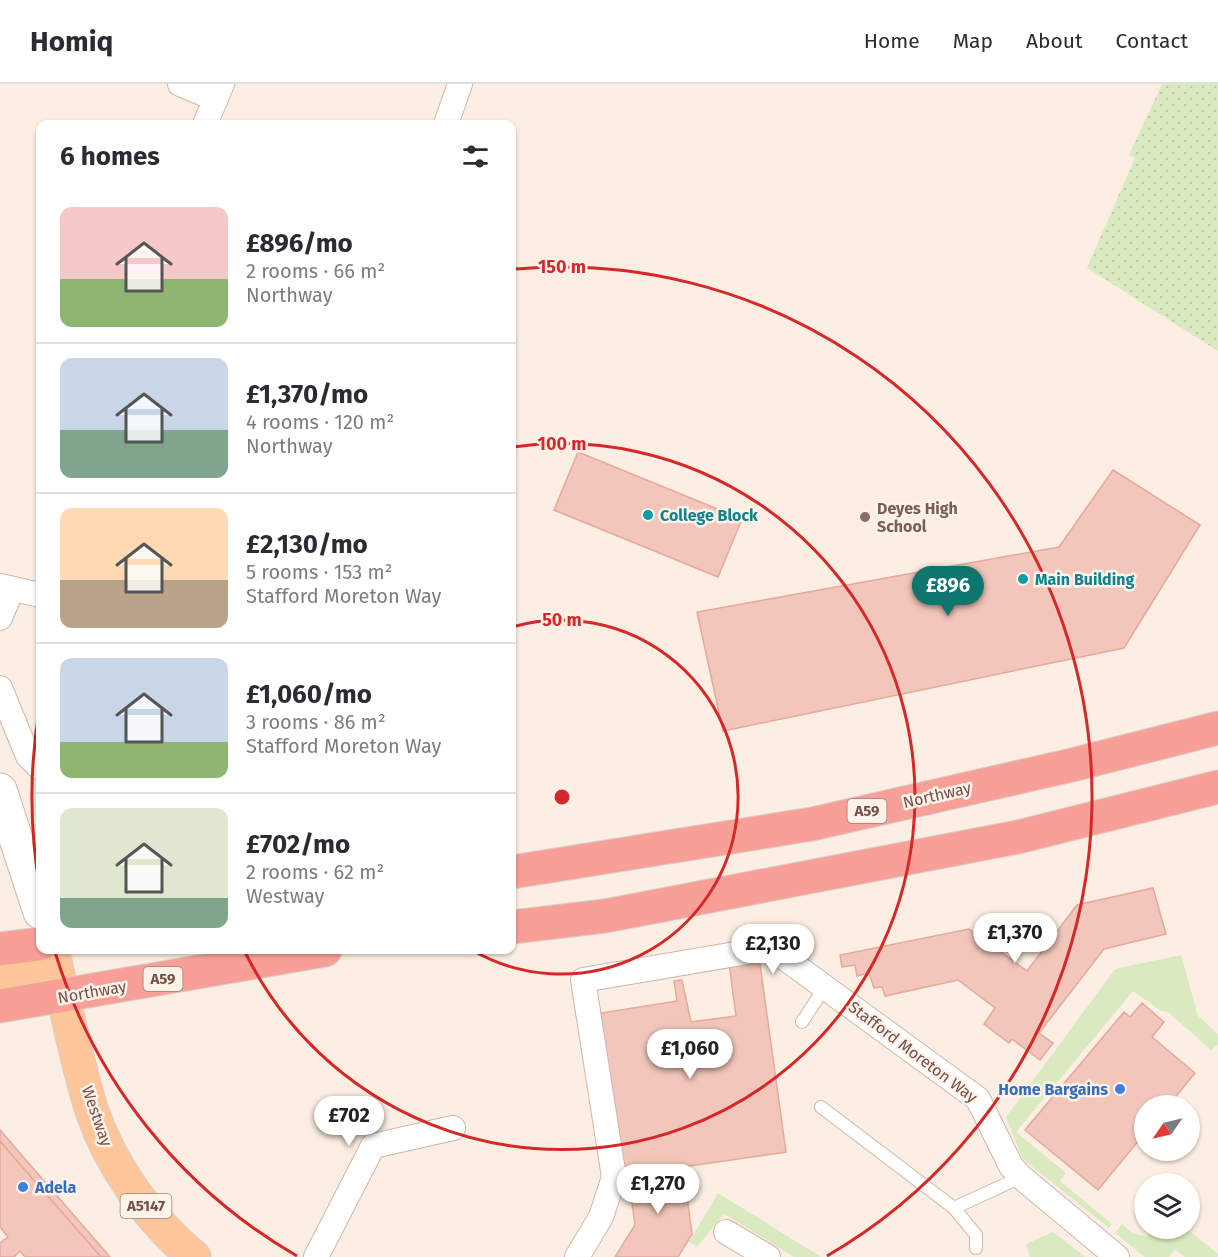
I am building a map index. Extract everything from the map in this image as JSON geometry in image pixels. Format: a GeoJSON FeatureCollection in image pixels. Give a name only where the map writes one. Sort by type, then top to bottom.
{"type":"FeatureCollection","features":[{"type":"Feature","properties":{"kind":"highway","name":"Northway"},"geometry":{"type":"LineString","coordinates":[[516,871],[812,824],[1072,765],[1218,728]]}},
{"type":"Feature","properties":{"kind":"highway"},"geometry":{"type":"LineString","coordinates":[[516,927],[605,916],[1018,837],[1218,787]]}},
{"type":"Feature","properties":{"kind":"highway"},"geometry":{"type":"LineString","coordinates":[[0,949],[36,944]]}},
{"type":"Feature","properties":{"kind":"highway","name":"Northway"},"geometry":{"type":"LineString","coordinates":[[0,1006],[64,997],[303,954]]}},
{"type":"Feature","properties":{"kind":"main road","name":"Westway"},"geometry":{"type":"LineString","coordinates":[[53,954],[92,1111],[107,1148],[159,1223],[194,1257]]}},
{"type":"Feature","properties":{"kind":"main road"},"geometry":{"type":"LineString","coordinates":[[0,974],[32,974],[45,980],[64,997]]}},
{"type":"Feature","properties":{"kind":"street"},"geometry":{"type":"LineString","coordinates":[[180,84],[219,91],[207,120]]}},
{"type":"Feature","properties":{"kind":"street"},"geometry":{"type":"LineString","coordinates":[[447,120],[460,84]]}},
{"type":"Feature","properties":{"kind":"street"},"geometry":{"type":"LineString","coordinates":[[0,618],[6,588],[36,594]]}},
{"type":"Feature","properties":{"kind":"street"},"geometry":{"type":"LineString","coordinates":[[0,688],[28,756],[36,764]]}},
{"type":"Feature","properties":{"kind":"street"},"geometry":{"type":"LineString","coordinates":[[0,790],[36,900]]}},
{"type":"Feature","properties":{"kind":"street","name":"Stafford Moreton Way"},"geometry":{"type":"LineString","coordinates":[[577,1257],[601,1217],[614,1177],[583,980],[771,948],[978,1099],[1011,1166],[1021,1177],[1117,1257]]}},
{"type":"Feature","properties":{"kind":"street"},"geometry":{"type":"LineString","coordinates":[[316,1257],[373,1146],[453,1128]]}},
{"type":"Feature","properties":{"kind":"street"},"geometry":{"type":"LineString","coordinates":[[726,1232],[768,1257]]}},
{"type":"Feature","properties":{"kind":"lane"},"geometry":{"type":"LineString","coordinates":[[802,1023],[825,987]]}},
{"type":"Feature","properties":{"kind":"lane"},"geometry":{"type":"LineString","coordinates":[[821,1107],[954,1208],[976,1235],[976,1248]]}},
{"type":"Feature","properties":{"kind":"lane"},"geometry":{"type":"LineString","coordinates":[[954,1208],[1021,1177]]}},
{"type":"Feature","properties":{"kind":"green space"},"geometry":{"type":"Polygon","coordinates":[[[1162,84],[1218,84],[1218,351],[1087,268],[1135,158],[1129,155],[1162,84]]]}},
{"type":"Feature","properties":{"kind":"green space"},"geometry":{"type":"Polygon","coordinates":[[[1181,955],[1198,1016],[1218,1034],[1218,1045],[1211,1050],[1168,1012],[1161,1011],[1133,991],[1016,1132],[1066,1173],[1060,1181],[1112,1224],[1109,1228],[1022,1157],[1006,1117],[1115,969],[1181,955]]]}},
{"type":"Feature","properties":{"kind":"green space"},"geometry":{"type":"Polygon","coordinates":[[[718,1193],[821,1257],[794,1257],[724,1214],[697,1247],[689,1242],[718,1193]]]}},
{"type":"Feature","properties":{"kind":"green space"},"geometry":{"type":"Polygon","coordinates":[[[1122,1224],[1134,1233],[1134,1239],[1199,1239],[1218,1254],[1218,1257],[1185,1257],[1175,1249],[1169,1257],[1145,1257],[1115,1233],[1122,1224]]]}},
{"type":"Feature","properties":{"kind":"green space"},"geometry":{"type":"Polygon","coordinates":[[[1053,1232],[1085,1257],[1030,1257],[1026,1244],[1053,1232]]]}},
{"type":"Feature","properties":{"kind":"building","name":"College Block"},"geometry":{"type":"Polygon","coordinates":[[[578,452],[742,519],[718,577],[554,510],[578,452]]]}},
{"type":"Feature","properties":{"kind":"building","name":"Main Building"},"geometry":{"type":"Polygon","coordinates":[[[1113,470],[1200,525],[1124,648],[723,731],[697,612],[1059,547],[1113,470]]]}},
{"type":"Feature","properties":{"kind":"building"},"geometry":{"type":"Polygon","coordinates":[[[1153,888],[1166,934],[1104,949],[1039,1033],[1053,1043],[1040,1060],[1012,1039],[1009,1043],[984,1024],[995,1008],[958,980],[885,996],[882,987],[874,988],[869,973],[857,976],[855,965],[842,967],[840,955],[969,929],[1027,971],[1077,905],[1153,888]]]}},
{"type":"Feature","properties":{"kind":"building"},"geometry":{"type":"Polygon","coordinates":[[[758,950],[786,1152],[614,1177],[589,1015],[677,1001],[674,981],[682,980],[691,1022],[736,1016],[728,955],[758,950]]]}},
{"type":"Feature","properties":{"kind":"building","name":"Home Bargains"},"geometry":{"type":"Polygon","coordinates":[[[1142,1003],[1164,1022],[1152,1037],[1195,1073],[1177,1095],[1134,1095],[1134,1146],[1098,1190],[1025,1130],[1124,1012],[1130,1017],[1142,1003]]]}},
{"type":"Feature","properties":{"kind":"building"},"geometry":{"type":"Polygon","coordinates":[[[0,1130],[110,1257],[101,1257],[10,1153],[0,1141],[0,1130]]]}},
{"type":"Feature","properties":{"kind":"building"},"geometry":{"type":"Polygon","coordinates":[[[0,1141],[101,1257],[25,1257],[20,1251],[14,1257],[0,1257],[0,1243],[8,1237],[0,1227],[0,1141]]]}},
{"type":"Feature","properties":{"kind":"building"},"geometry":{"type":"Polygon","coordinates":[[[683,1167],[692,1234],[678,1257],[615,1257],[635,1225],[628,1175],[683,1167]]]}},
{"type":"Feature","properties":{"kind":"place","name":"College Block"},"geometry":{"type":"Point","coordinates":[648,515]}},
{"type":"Feature","properties":{"kind":"place","name":"Deyes High School"},"geometry":{"type":"Point","coordinates":[865,517]}},
{"type":"Feature","properties":{"kind":"place","name":"Main Building"},"geometry":{"type":"Point","coordinates":[1023,579]}},
{"type":"Feature","properties":{"kind":"place","name":"Home Bargains"},"geometry":{"type":"Point","coordinates":[1120,1089]}},
{"type":"Feature","properties":{"kind":"place","name":"Adela"},"geometry":{"type":"Point","coordinates":[23,1187]}}]}
